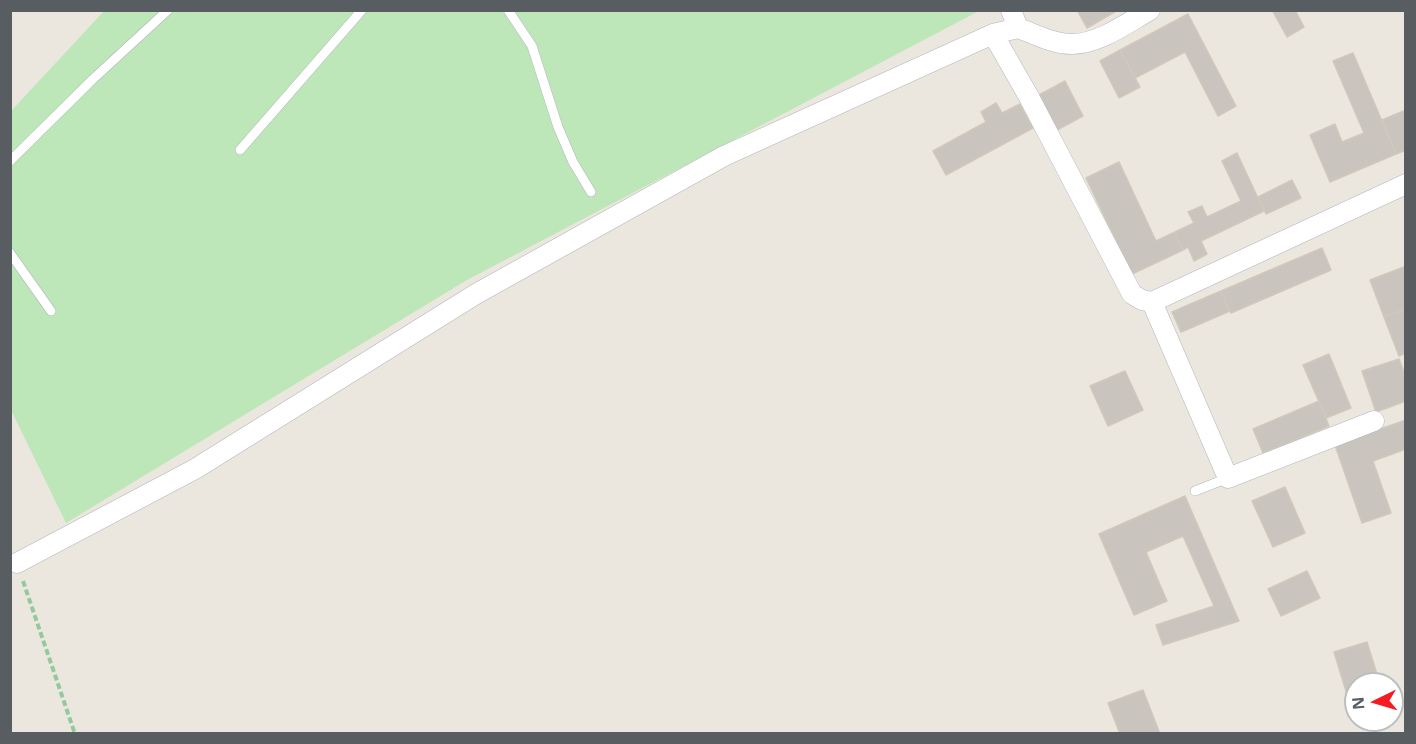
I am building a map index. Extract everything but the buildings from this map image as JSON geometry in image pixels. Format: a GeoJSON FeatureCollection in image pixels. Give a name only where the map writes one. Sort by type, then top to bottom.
{"type":"FeatureCollection","features":[{"type":"Feature","properties":{"kind":"street"},"geometry":{"type":"LineString","coordinates":[[17,562],[195,470],[476,294],[724,156],[993,34],[1014,19],[1055,42],[1073,44],[1095,40],[1150,10]]}},
{"type":"Feature","properties":{"kind":"street"},"geometry":{"type":"LineString","coordinates":[[993,34],[1029,97],[1132,294],[1142,300],[1152,302],[1406,184]]}},
{"type":"Feature","properties":{"kind":"street"},"geometry":{"type":"LineString","coordinates":[[1152,302],[1228,478],[1374,421]]}},
{"type":"Feature","properties":{"kind":"lane"},"geometry":{"type":"LineString","coordinates":[[10,161],[92,80],[168,10]]}},
{"type":"Feature","properties":{"kind":"lane"},"geometry":{"type":"LineString","coordinates":[[240,150],[362,10]]}},
{"type":"Feature","properties":{"kind":"lane"},"geometry":{"type":"LineString","coordinates":[[508,10],[532,46],[558,127],[573,162],[591,192]]}},
{"type":"Feature","properties":{"kind":"lane"},"geometry":{"type":"LineString","coordinates":[[10,253],[51,312]]}},
{"type":"Feature","properties":{"kind":"lane"},"geometry":{"type":"LineString","coordinates":[[1195,491],[1228,478]]}},
{"type":"Feature","properties":{"kind":"path"},"geometry":{"type":"LineString","coordinates":[[17,562],[75,734]]}},
{"type":"Feature","properties":{"kind":"green space"},"geometry":{"type":"Polygon","coordinates":[[[104,11],[979,11],[467,280],[66,523],[11,410],[11,111],[104,11]]]}}]}
